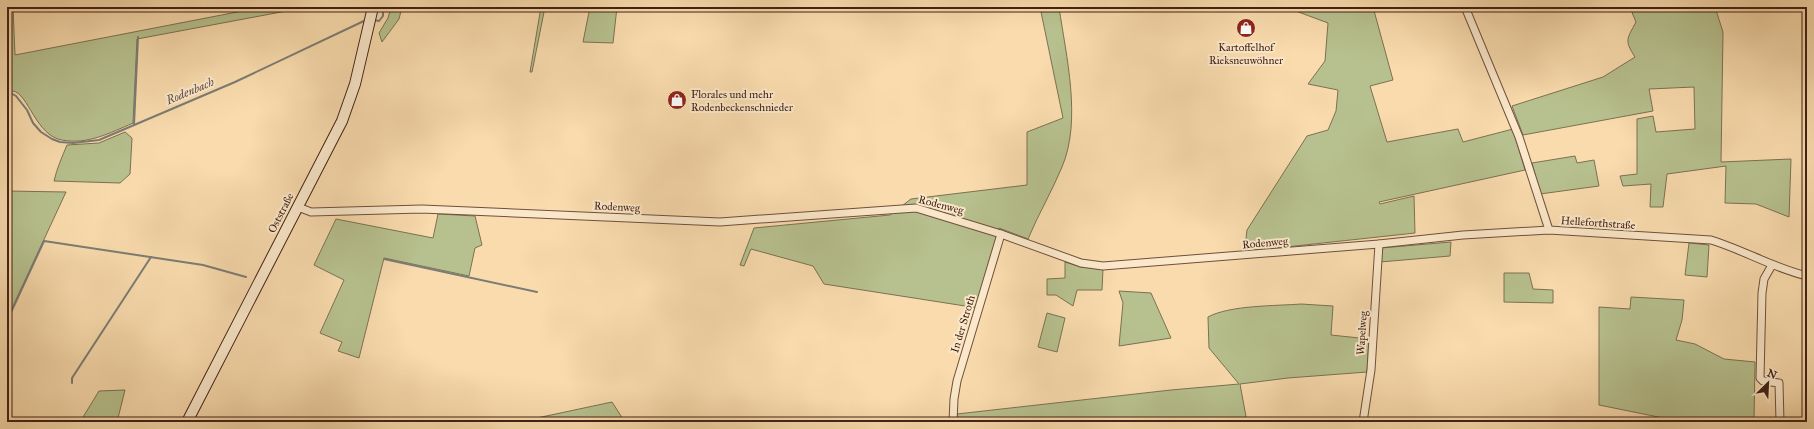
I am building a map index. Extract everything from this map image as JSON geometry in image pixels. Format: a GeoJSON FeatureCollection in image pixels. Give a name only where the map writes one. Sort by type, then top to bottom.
{"type":"FeatureCollection","features":[{"type":"Feature","properties":{"kind":"main road","name":"Oststraße"},"geometry":{"type":"LineString","coordinates":[[187,422],[342,121],[350,102],[371,16]]}},
{"type":"Feature","properties":{"kind":"street","name":"Helleforthstraße"},"geometry":{"type":"LineString","coordinates":[[1465,7],[1520,137],[1549,230],[1710,240],[1726,245],[1772,265],[1807,276]]}},
{"type":"Feature","properties":{"kind":"street","name":"Rodenweg"},"geometry":{"type":"LineString","coordinates":[[298,207],[311,212],[422,209],[720,222],[916,208],[1001,234],[1080,263],[1103,266],[1379,244],[1463,235],[1549,230]]}},
{"type":"Feature","properties":{"kind":"street","name":"In der Stroth"},"geometry":{"type":"LineString","coordinates":[[953,422],[954,399],[957,381],[1001,234]]}},
{"type":"Feature","properties":{"kind":"street","name":"Wapelweg"},"geometry":{"type":"LineString","coordinates":[[1363,422],[1371,370],[1379,244]]}},
{"type":"Feature","properties":{"kind":"street"},"geometry":{"type":"LineString","coordinates":[[1772,265],[1764,279],[1762,293],[1760,378],[1763,381],[1779,383],[1780,422]]}},
{"type":"Feature","properties":{"kind":"green space"},"geometry":{"type":"Polygon","coordinates":[[[7,7],[13,7],[15,55],[263,7],[308,7],[137,39],[133,123],[98,137],[80,141],[71,141],[53,137],[45,131],[23,99],[13,91],[7,92],[7,7]]]}},
{"type":"Feature","properties":{"kind":"green space"},"geometry":{"type":"Polygon","coordinates":[[[391,7],[402,7],[399,19],[382,42],[379,33],[388,18],[391,7]]]}},
{"type":"Feature","properties":{"kind":"green space"},"geometry":{"type":"Polygon","coordinates":[[[541,7],[545,7],[532,72],[530,72],[541,7]]]}},
{"type":"Feature","properties":{"kind":"green space"},"geometry":{"type":"Polygon","coordinates":[[[590,7],[617,7],[613,43],[583,42],[590,7]]]}},
{"type":"Feature","properties":{"kind":"green space"},"geometry":{"type":"Polygon","coordinates":[[[1040,7],[1059,7],[1071,88],[1072,109],[1068,149],[1058,176],[1028,239],[999,228],[978,308],[824,284],[813,266],[751,249],[744,266],[740,265],[754,228],[890,215],[911,199],[1027,185],[1027,132],[1063,118],[1040,7]]]}},
{"type":"Feature","properties":{"kind":"green space"},"geometry":{"type":"Polygon","coordinates":[[[1285,7],[1373,7],[1393,80],[1370,86],[1387,142],[1458,129],[1463,142],[1513,129],[1525,170],[1379,202],[1380,204],[1414,196],[1415,233],[1249,251],[1245,247],[1247,230],[1307,136],[1328,130],[1336,111],[1338,90],[1308,84],[1325,61],[1328,23],[1285,7]]]}},
{"type":"Feature","properties":{"kind":"green space"},"geometry":{"type":"Polygon","coordinates":[[[1646,7],[1715,7],[1723,32],[1721,162],[1791,159],[1789,217],[1756,204],[1725,203],[1726,166],[1667,174],[1663,207],[1650,207],[1651,184],[1623,186],[1620,176],[1637,174],[1637,119],[1653,116],[1656,132],[1695,129],[1694,87],[1649,89],[1653,111],[1523,135],[1512,106],[1603,77],[1635,57],[1628,43],[1629,36],[1636,22],[1631,10],[1646,7]]]}},
{"type":"Feature","properties":{"kind":"green space"},"geometry":{"type":"Polygon","coordinates":[[[125,132],[132,138],[130,174],[120,183],[54,181],[67,145],[99,143],[125,132]]]}},
{"type":"Feature","properties":{"kind":"green space"},"geometry":{"type":"Polygon","coordinates":[[[1575,156],[1577,163],[1594,160],[1599,186],[1540,194],[1532,163],[1575,156]]]}},
{"type":"Feature","properties":{"kind":"green space"},"geometry":{"type":"Polygon","coordinates":[[[7,191],[66,192],[7,319],[7,191]]]}},
{"type":"Feature","properties":{"kind":"green space"},"geometry":{"type":"Polygon","coordinates":[[[438,214],[475,216],[482,245],[475,248],[469,276],[384,258],[359,358],[338,351],[342,342],[320,333],[344,280],[314,265],[336,219],[433,238],[438,214]]]}},
{"type":"Feature","properties":{"kind":"green space"},"geometry":{"type":"Polygon","coordinates":[[[1451,242],[1450,256],[1380,262],[1381,248],[1451,242]]]}},
{"type":"Feature","properties":{"kind":"green space"},"geometry":{"type":"Polygon","coordinates":[[[1689,243],[1709,245],[1707,277],[1685,275],[1689,243]]]}},
{"type":"Feature","properties":{"kind":"green space"},"geometry":{"type":"Polygon","coordinates":[[[1065,262],[1081,267],[1103,269],[1102,290],[1077,290],[1073,306],[1056,295],[1047,295],[1047,279],[1065,278],[1065,262]]]}},
{"type":"Feature","properties":{"kind":"green space"},"geometry":{"type":"Polygon","coordinates":[[[1504,273],[1529,273],[1533,289],[1553,290],[1553,303],[1504,302],[1504,273]]]}},
{"type":"Feature","properties":{"kind":"green space"},"geometry":{"type":"Polygon","coordinates":[[[1119,291],[1151,293],[1171,338],[1119,346],[1123,303],[1119,291]]]}},
{"type":"Feature","properties":{"kind":"green space"},"geometry":{"type":"Polygon","coordinates":[[[1631,297],[1684,300],[1682,320],[1676,340],[1695,344],[1724,359],[1755,362],[1754,422],[1683,422],[1599,405],[1599,307],[1630,309],[1631,297]]]}},
{"type":"Feature","properties":{"kind":"green space"},"geometry":{"type":"Polygon","coordinates":[[[1301,304],[1333,306],[1331,335],[1369,339],[1367,372],[1288,378],[1240,384],[1247,422],[958,422],[957,414],[1171,390],[1239,384],[1209,348],[1208,317],[1228,310],[1241,308],[1301,304]]]}},
{"type":"Feature","properties":{"kind":"green space"},"geometry":{"type":"Polygon","coordinates":[[[1047,313],[1065,318],[1057,352],[1038,347],[1047,313]]]}},
{"type":"Feature","properties":{"kind":"green space"},"geometry":{"type":"Polygon","coordinates":[[[125,390],[117,422],[80,422],[99,391],[125,390]]]}},
{"type":"Feature","properties":{"kind":"green space"},"geometry":{"type":"Polygon","coordinates":[[[612,402],[623,419],[622,422],[518,422],[612,402]]]}},
{"type":"Feature","properties":{"kind":"waterway","name":"Rodenbach"},"geometry":{"type":"LineString","coordinates":[[374,20],[379,21],[383,16],[383,7]]}},
{"type":"Feature","properties":{"kind":"waterway","name":"Rodenbach"},"geometry":{"type":"LineString","coordinates":[[7,91],[16,96],[27,110],[33,123],[41,132],[52,139],[60,142],[73,143],[99,140],[235,82],[366,20]]}},
{"type":"Feature","properties":{"kind":"waterway"},"geometry":{"type":"LineString","coordinates":[[134,125],[138,37]]}},
{"type":"Feature","properties":{"kind":"waterway"},"geometry":{"type":"LineString","coordinates":[[7,321],[44,241],[203,265],[246,277]]}},
{"type":"Feature","properties":{"kind":"waterway"},"geometry":{"type":"LineString","coordinates":[[72,383],[72,378],[151,257]]}},
{"type":"Feature","properties":{"kind":"waterway"},"geometry":{"type":"LineString","coordinates":[[384,259],[537,292]]}},
{"type":"Feature","properties":{"kind":"place","name":"Kartoffelhof Rieksneuwöhner"},"geometry":{"type":"Point","coordinates":[1246,28]}},
{"type":"Feature","properties":{"kind":"place","name":"Florales und mehr Rodenbeckenschnieder"},"geometry":{"type":"Point","coordinates":[677,100]}}]}
